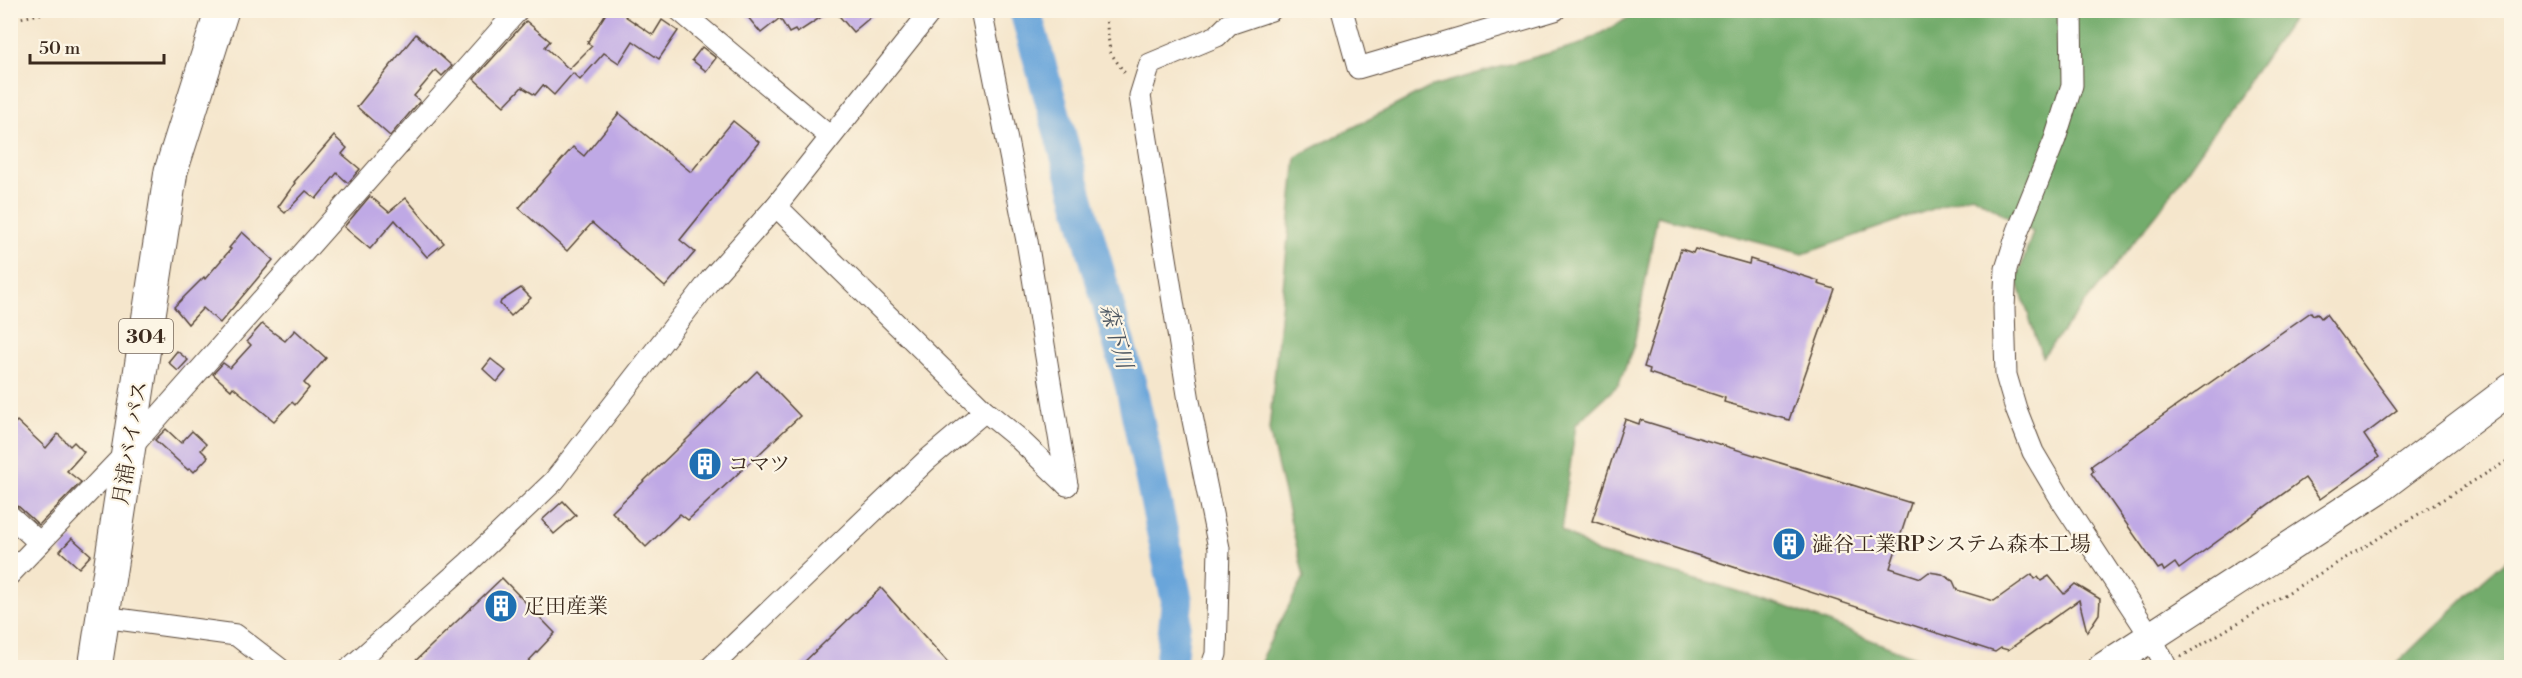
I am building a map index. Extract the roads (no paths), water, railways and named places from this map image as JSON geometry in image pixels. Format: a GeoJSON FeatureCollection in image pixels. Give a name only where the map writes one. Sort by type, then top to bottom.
{"type":"FeatureCollection","features":[{"type":"Feature","properties":{"kind":"highway","name":"月浦バイパス"},"geometry":{"type":"LineString","coordinates":[[95,668],[171,171],[222,10]]}},
{"type":"Feature","properties":{"kind":"street"},"geometry":{"type":"LineString","coordinates":[[10,574],[129,450],[518,10]]}},
{"type":"Feature","properties":{"kind":"street"},"geometry":{"type":"LineString","coordinates":[[679,10],[829,136]]}},
{"type":"Feature","properties":{"kind":"street"},"geometry":{"type":"LineString","coordinates":[[350,668],[468,563],[554,481],[711,279],[776,206],[829,136],[932,10]]}},
{"type":"Feature","properties":{"kind":"street"},"geometry":{"type":"LineString","coordinates":[[776,206],[985,411],[1018,438],[1067,485],[1027,241],[981,10]]}},
{"type":"Feature","properties":{"kind":"street"},"geometry":{"type":"LineString","coordinates":[[1211,668],[1216,654],[1219,548],[1189,401],[1140,96],[1150,64],[1217,36],[1228,17],[1271,10]]}},
{"type":"Feature","properties":{"kind":"street"},"geometry":{"type":"LineString","coordinates":[[1342,10],[1358,68],[1555,10]]}},
{"type":"Feature","properties":{"kind":"street"},"geometry":{"type":"LineString","coordinates":[[2071,10],[2072,85],[2055,139],[2018,231],[2006,269],[2004,308],[2006,375],[2016,409],[2033,452],[2062,501],[2151,637],[2167,667]]}},
{"type":"Feature","properties":{"kind":"street"},"geometry":{"type":"LineString","coordinates":[[2103,668],[2378,489],[2511,388]]}},
{"type":"Feature","properties":{"kind":"street"},"geometry":{"type":"LineString","coordinates":[[710,668],[927,460],[985,411]]}},
{"type":"Feature","properties":{"kind":"street"},"geometry":{"type":"LineString","coordinates":[[10,516],[40,543]]}},
{"type":"Feature","properties":{"kind":"street"},"geometry":{"type":"LineString","coordinates":[[103,617],[236,635],[279,668]]}},
{"type":"Feature","properties":{"kind":"waterway","name":"森下川"},"geometry":{"type":"LineString","coordinates":[[1025,10],[1131,386],[1177,601],[1170,668]]}},
{"type":"Feature","properties":{"kind":"place","name":"コマツ"},"geometry":{"type":"Point","coordinates":[705,464]}},
{"type":"Feature","properties":{"kind":"place","name":"澁谷工業RPシステム森本工場"},"geometry":{"type":"Point","coordinates":[1789,544]}},
{"type":"Feature","properties":{"kind":"place","name":"疋田産業"},"geometry":{"type":"Point","coordinates":[501,606]}}]}
